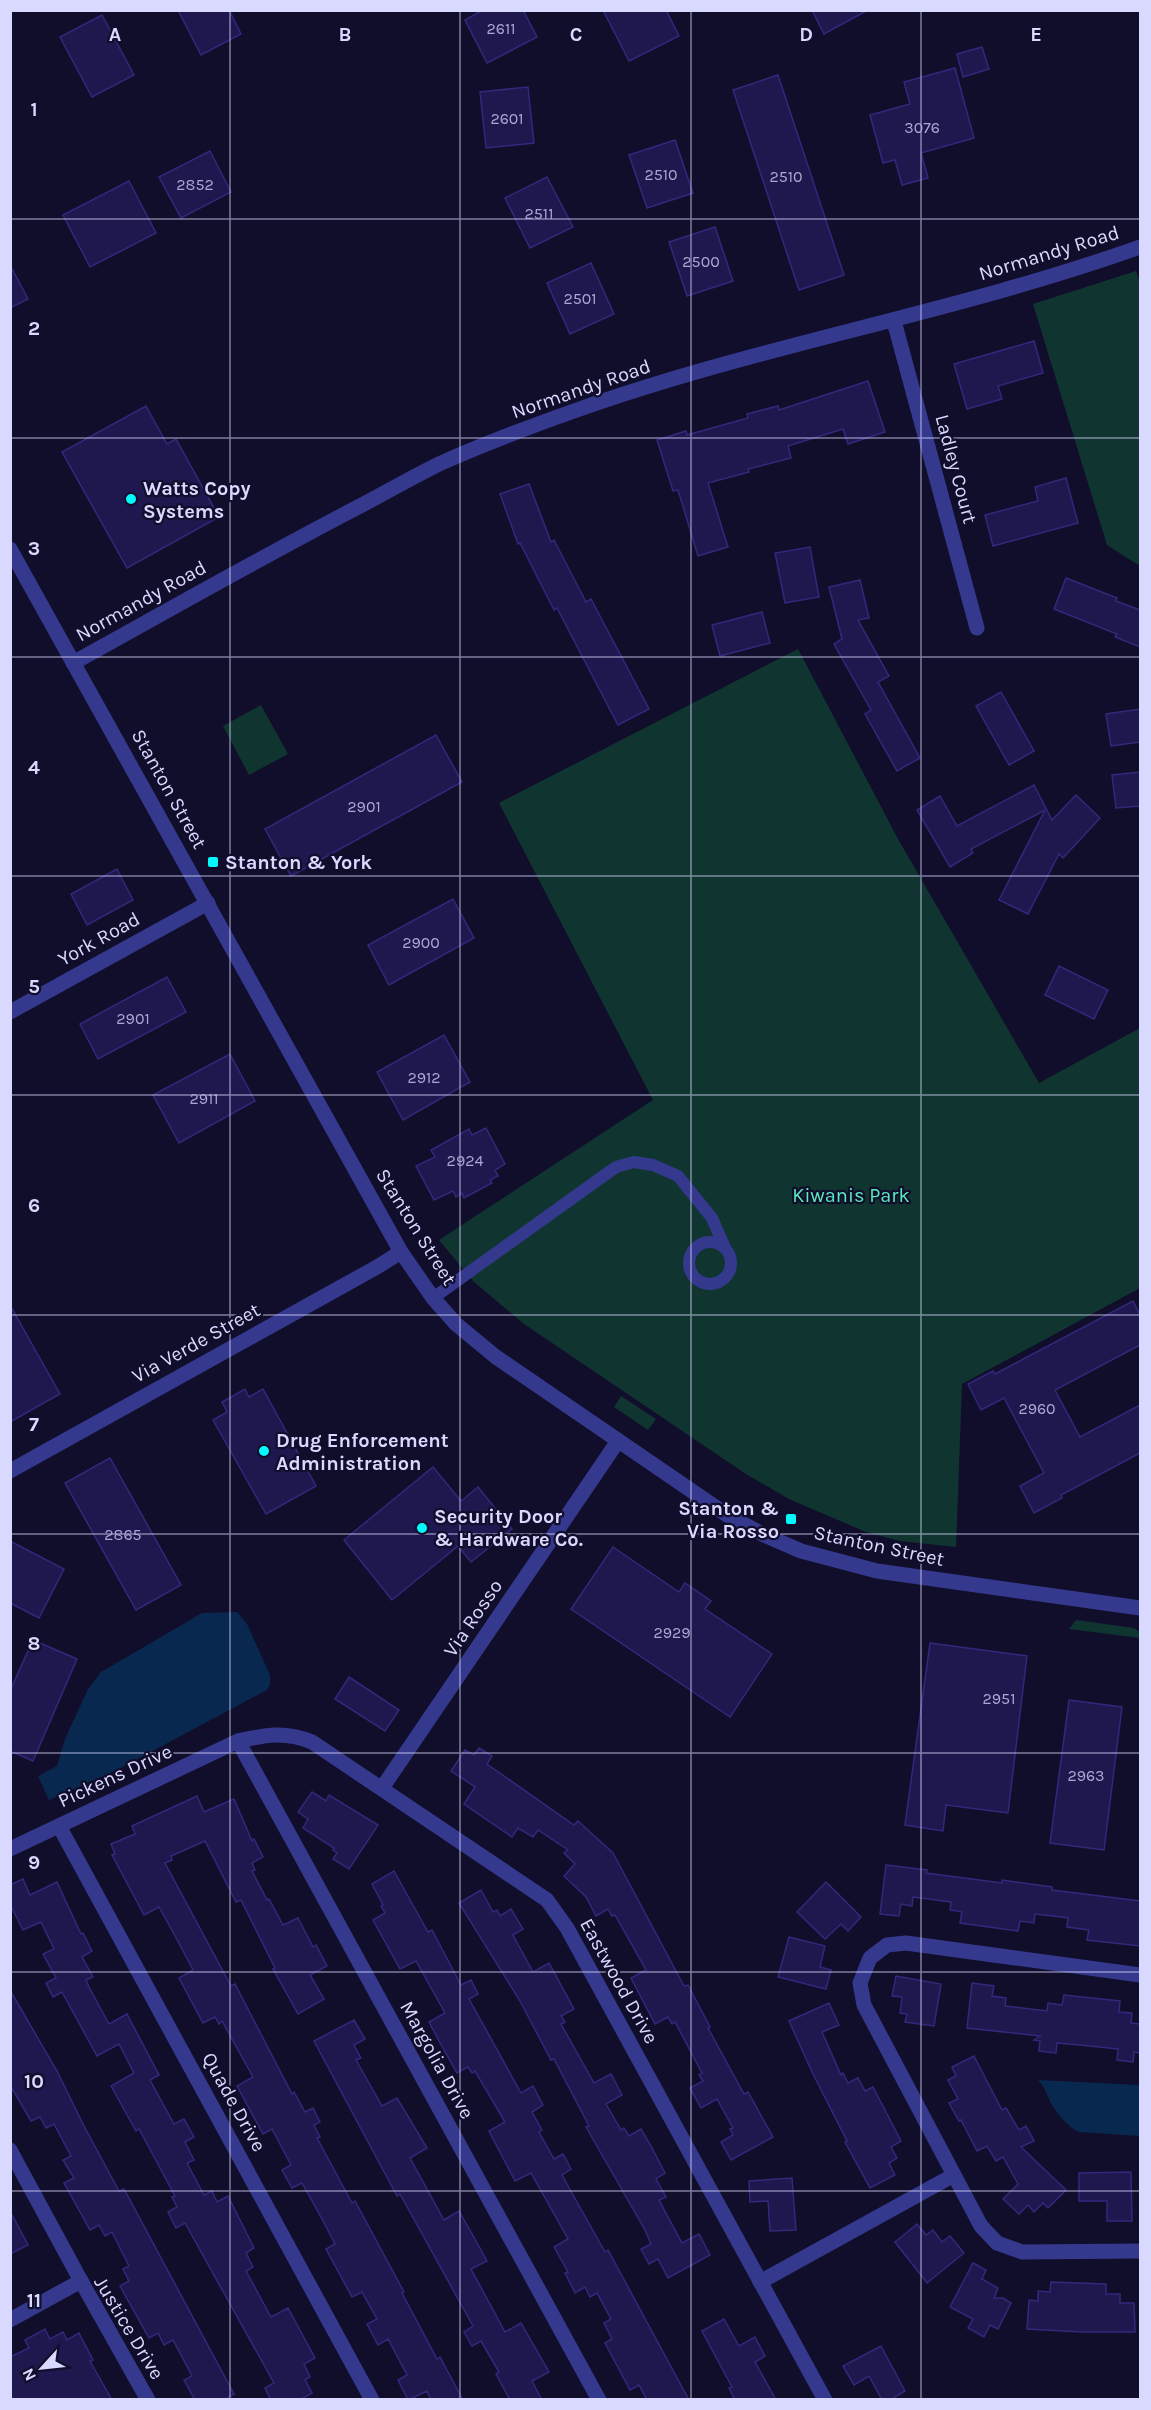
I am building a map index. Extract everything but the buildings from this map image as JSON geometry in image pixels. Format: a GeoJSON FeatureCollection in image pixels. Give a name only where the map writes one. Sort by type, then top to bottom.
{"type":"FeatureCollection","features":[{"type":"Feature","properties":{"kind":"street","name":"Normandy Road"},"geometry":{"type":"LineString","coordinates":[[73,663],[332,520],[439,465],[498,440],[575,411],[672,380],[1067,272],[1140,247]]}},
{"type":"Feature","properties":{"kind":"street","name":"Ladley Court"},"geometry":{"type":"LineString","coordinates":[[894,321],[977,628]]}},
{"type":"Feature","properties":{"kind":"street","name":"Stanton Street"},"geometry":{"type":"LineString","coordinates":[[10,549],[401,1252],[433,1298],[456,1324],[496,1357],[727,1515],[801,1551],[851,1566],[910,1577],[1140,1608]]}},
{"type":"Feature","properties":{"kind":"street","name":"York Road"},"geometry":{"type":"LineString","coordinates":[[10,1012],[208,903]]}},
{"type":"Feature","properties":{"kind":"street","name":"Via Verde Street"},"geometry":{"type":"LineString","coordinates":[[10,1471],[377,1268],[401,1252]]}},
{"type":"Feature","properties":{"kind":"street","name":"Via Rosso"},"geometry":{"type":"LineString","coordinates":[[382,1788],[618,1441]]}},
{"type":"Feature","properties":{"kind":"street","name":"Eastwood Drive"},"geometry":{"type":"LineString","coordinates":[[238,1741],[276,1733],[300,1737],[312,1742],[547,1900],[567,1928],[825,2400]]}},
{"type":"Feature","properties":{"kind":"street","name":"Pickens Drive"},"geometry":{"type":"LineString","coordinates":[[10,1849],[238,1741]]}},
{"type":"Feature","properties":{"kind":"street","name":"Margolia Drive"},"geometry":{"type":"LineString","coordinates":[[238,1741],[599,2400]]}},
{"type":"Feature","properties":{"kind":"street","name":"Quade Drive"},"geometry":{"type":"LineString","coordinates":[[59,1826],[372,2400]]}},
{"type":"Feature","properties":{"kind":"street"},"geometry":{"type":"LineString","coordinates":[[1140,1975],[906,1943],[887,1945],[870,1958],[860,1983],[864,2005],[981,2226],[997,2243],[1022,2253],[1140,2251]]}},
{"type":"Feature","properties":{"kind":"street"},"geometry":{"type":"LineString","coordinates":[[10,2150],[81,2281]]}},
{"type":"Feature","properties":{"kind":"street"},"geometry":{"type":"LineString","coordinates":[[760,2282],[954,2175]]}},
{"type":"Feature","properties":{"kind":"street","name":"Justice Drive"},"geometry":{"type":"LineString","coordinates":[[10,2319],[81,2281],[148,2400]]}},
{"type":"Feature","properties":{"kind":"lane"},"geometry":{"type":"LineString","coordinates":[[433,1298],[616,1167],[634,1162],[653,1165],[678,1176],[712,1218],[725,1248]]}},
{"type":"Feature","properties":{"kind":"green space"},"geometry":{"type":"Polygon","coordinates":[[[1136,271],[1140,283],[1140,566],[1107,545],[1033,304],[1136,271]]]}},
{"type":"Feature","properties":{"kind":"green space","name":"Kiwanis Park"},"geometry":{"type":"Polygon","coordinates":[[[798,649],[898,839],[1039,1083],[1140,1028],[1140,1288],[962,1384],[956,1547],[900,1541],[866,1532],[789,1499],[746,1474],[524,1324],[473,1281],[439,1240],[653,1100],[499,803],[798,649]]]}},
{"type":"Feature","properties":{"kind":"green space"},"geometry":{"type":"Polygon","coordinates":[[[261,705],[288,754],[249,775],[223,726],[261,705]]]}},
{"type":"Feature","properties":{"kind":"green space"},"geometry":{"type":"Polygon","coordinates":[[[621,1396],[656,1419],[648,1430],[614,1407],[621,1396]]]}},
{"type":"Feature","properties":{"kind":"green space"},"geometry":{"type":"Polygon","coordinates":[[[1076,1620],[1134,1628],[1140,1632],[1140,1638],[1069,1629],[1076,1620]]]}},
{"type":"Feature","properties":{"kind":"water"},"geometry":{"type":"Polygon","coordinates":[[[237,1612],[247,1624],[270,1675],[267,1690],[119,1769],[49,1800],[38,1776],[57,1766],[65,1739],[88,1689],[101,1672],[202,1613],[237,1612]]]}},
{"type":"Feature","properties":{"kind":"water"},"geometry":{"type":"Polygon","coordinates":[[[1038,2080],[1140,2085],[1140,2136],[1079,2132],[1058,2114],[1038,2080]]]}},
{"type":"Feature","properties":{"kind":"place","name":"Watts Copy Systems"},"geometry":{"type":"Point","coordinates":[131,499]}},
{"type":"Feature","properties":{"kind":"place","name":"Stanton & York"},"geometry":{"type":"Point","coordinates":[213,862]}},
{"type":"Feature","properties":{"kind":"place","name":"Drug Enforcement Administration"},"geometry":{"type":"Point","coordinates":[264,1451]}},
{"type":"Feature","properties":{"kind":"place","name":"Stanton & Via Rosso"},"geometry":{"type":"Point","coordinates":[791,1519]}},
{"type":"Feature","properties":{"kind":"place","name":"Security Door & Hardware Co."},"geometry":{"type":"Point","coordinates":[422,1528]}}]}
